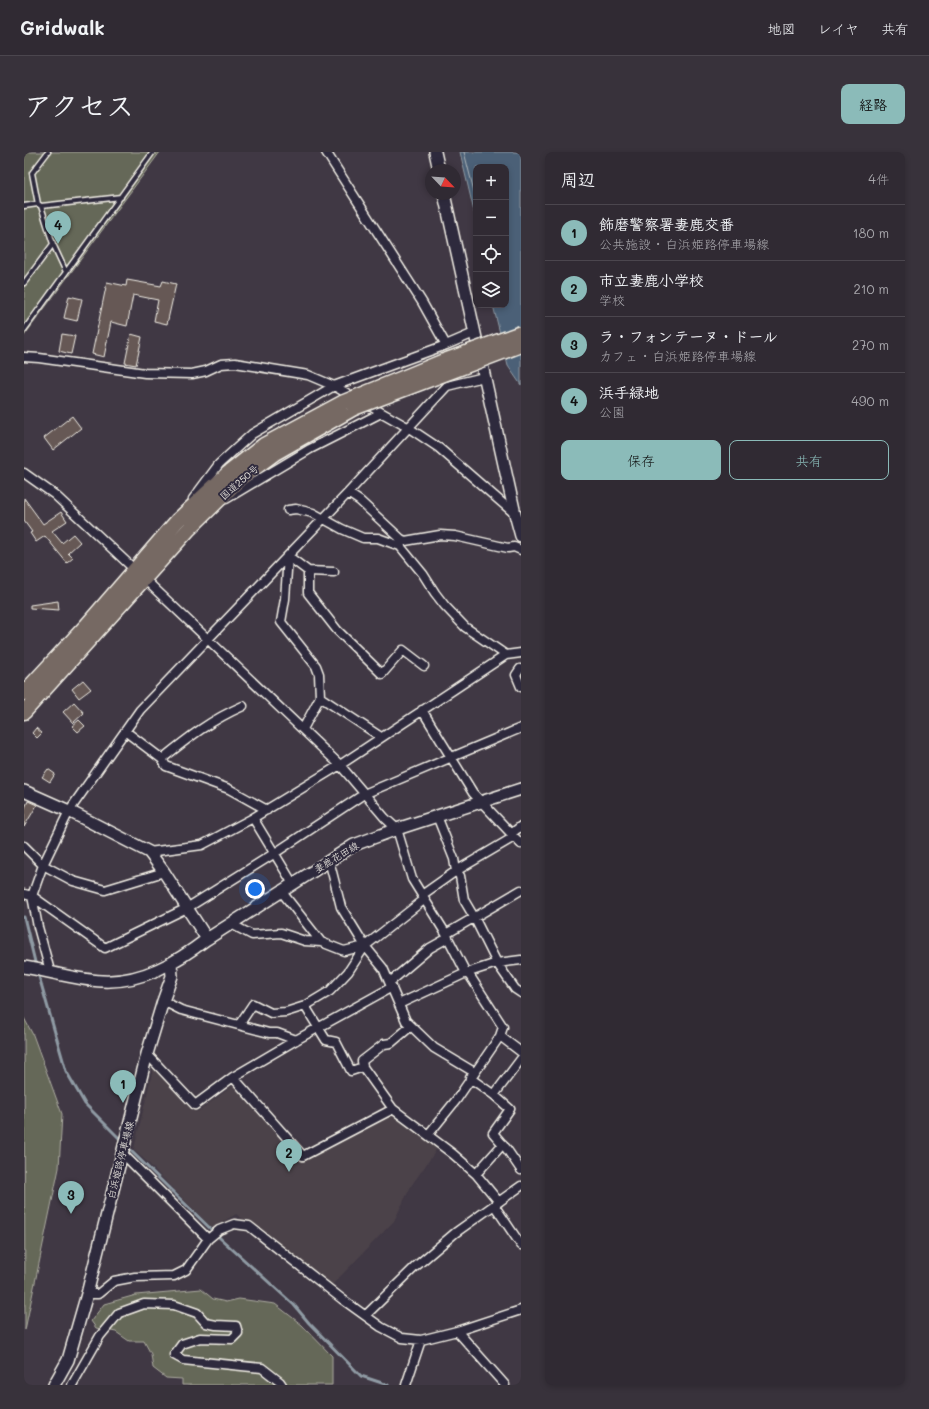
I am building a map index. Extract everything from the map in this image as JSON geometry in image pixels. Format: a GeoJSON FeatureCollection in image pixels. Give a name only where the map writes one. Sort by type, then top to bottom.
{"type":"FeatureCollection","features":[{"type":"Feature","properties":{"kind":"highway","name":"国道250号"},"geometry":{"type":"LineString","coordinates":[[24,712],[140,575],[177,521],[226,475],[264,445],[444,361],[521,333]]}},
{"type":"Feature","properties":{"kind":"highway","name":"国道250号"},"geometry":{"type":"LineString","coordinates":[[24,692],[140,575],[240,479],[274,453],[349,405],[521,345]]}},
{"type":"Feature","properties":{"kind":"main road"},"geometry":{"type":"LineString","coordinates":[[435,152],[438,164]]}},
{"type":"Feature","properties":{"kind":"main road"},"geometry":{"type":"LineString","coordinates":[[445,200],[474,333],[521,536]]}},
{"type":"Feature","properties":{"kind":"main road","name":"妻鹿花田線"},"geometry":{"type":"LineString","coordinates":[[170,964],[354,845],[397,829],[521,789]]}},
{"type":"Feature","properties":{"kind":"main road"},"geometry":{"type":"LineString","coordinates":[[24,791],[69,811],[149,852],[164,872],[207,939]]}},
{"type":"Feature","properties":{"kind":"main road"},"geometry":{"type":"LineString","coordinates":[[27,967],[90,980],[103,981],[138,977],[170,964]]}},
{"type":"Feature","properties":{"kind":"main road","name":"白浜姫路停車場線"},"geometry":{"type":"LineString","coordinates":[[54,1385],[68,1360],[87,1294],[147,1054],[172,976],[170,964]]}},
{"type":"Feature","properties":{"kind":"street"},"geometry":{"type":"LineString","coordinates":[[326,152],[422,302],[446,345]]}},
{"type":"Feature","properties":{"kind":"street"},"geometry":{"type":"LineString","coordinates":[[177,521],[219,464],[252,434],[334,386],[446,345],[474,333]]}},
{"type":"Feature","properties":{"kind":"street"},"geometry":{"type":"LineString","coordinates":[[24,357],[145,373],[192,374],[206,371],[221,364],[235,363],[308,375],[334,386],[409,428],[439,448],[515,514]]}},
{"type":"Feature","properties":{"kind":"street"},"geometry":{"type":"LineString","coordinates":[[47,971],[32,896],[43,864],[69,811],[140,710],[348,493],[447,386],[484,377]]}},
{"type":"Feature","properties":{"kind":"street"},"geometry":{"type":"LineString","coordinates":[[210,509],[310,448],[381,413]]}},
{"type":"Feature","properties":{"kind":"street"},"geometry":{"type":"LineString","coordinates":[[24,473],[55,495],[340,764],[385,818],[397,829],[412,879],[447,936],[466,973],[470,976],[503,1027],[500,1036],[457,1099],[428,1136]]}},
{"type":"Feature","properties":{"kind":"street"},"geometry":{"type":"LineString","coordinates":[[348,493],[360,500],[401,539],[405,541],[440,535],[455,536],[502,547],[514,547],[521,550]]}},
{"type":"Feature","properties":{"kind":"street"},"geometry":{"type":"LineString","coordinates":[[288,510],[296,509],[313,513],[342,529],[363,538],[378,538],[400,546],[423,574],[445,606],[465,627],[514,654],[520,669],[516,675],[521,687]]}},
{"type":"Feature","properties":{"kind":"street"},"geometry":{"type":"LineString","coordinates":[[288,556],[308,571],[334,572]]}},
{"type":"Feature","properties":{"kind":"street"},"geometry":{"type":"LineString","coordinates":[[288,556],[282,622],[316,666],[320,697],[303,730]]}},
{"type":"Feature","properties":{"kind":"street"},"geometry":{"type":"LineString","coordinates":[[308,571],[308,593],[337,630],[382,674],[403,650],[424,666]]}},
{"type":"Feature","properties":{"kind":"street"},"geometry":{"type":"LineString","coordinates":[[149,852],[202,845],[253,818],[340,764],[422,710],[514,654]]}},
{"type":"Feature","properties":{"kind":"street"},"geometry":{"type":"LineString","coordinates":[[320,697],[381,737]]}},
{"type":"Feature","properties":{"kind":"street"},"geometry":{"type":"LineString","coordinates":[[162,759],[196,732],[223,714],[243,706]]}},
{"type":"Feature","properties":{"kind":"street"},"geometry":{"type":"LineString","coordinates":[[422,710],[473,793],[521,844]]}},
{"type":"Feature","properties":{"kind":"street"},"geometry":{"type":"LineString","coordinates":[[24,894],[32,896],[105,948],[187,908],[275,853],[364,794],[521,728]]}},
{"type":"Feature","properties":{"kind":"street"},"geometry":{"type":"LineString","coordinates":[[124,732],[162,759],[166,766],[229,789],[267,810]]}},
{"type":"Feature","properties":{"kind":"street"},"geometry":{"type":"LineString","coordinates":[[437,816],[454,859],[456,871],[460,876],[464,900],[497,963],[515,989],[521,993]]}},
{"type":"Feature","properties":{"kind":"street"},"geometry":{"type":"LineString","coordinates":[[253,818],[293,884]]}},
{"type":"Feature","properties":{"kind":"street"},"geometry":{"type":"LineString","coordinates":[[239,1025],[253,1004],[271,1013],[286,1012],[305,1006],[330,991],[348,972],[365,946],[456,871],[512,835],[521,826]]}},
{"type":"Feature","properties":{"kind":"street"},"geometry":{"type":"LineString","coordinates":[[24,846],[43,864],[73,882],[105,890],[164,872]]}},
{"type":"Feature","properties":{"kind":"street"},"geometry":{"type":"LineString","coordinates":[[329,860],[341,907],[365,946],[383,968],[406,1021],[434,1048],[472,1075],[510,1109],[492,1133],[521,1170]]}},
{"type":"Feature","properties":{"kind":"street"},"geometry":{"type":"LineString","coordinates":[[147,1054],[195,1105],[233,1077],[391,985],[430,948],[474,917],[521,890]]}},
{"type":"Feature","properties":{"kind":"street"},"geometry":{"type":"LineString","coordinates":[[281,891],[321,942]]}},
{"type":"Feature","properties":{"kind":"street"},"geometry":{"type":"LineString","coordinates":[[231,924],[252,935],[282,934],[305,941],[321,942],[344,950],[365,946]]}},
{"type":"Feature","properties":{"kind":"street"},"geometry":{"type":"LineString","coordinates":[[399,1004],[466,973],[497,963],[521,960]]}},
{"type":"Feature","properties":{"kind":"street"},"geometry":{"type":"LineString","coordinates":[[163,1001],[181,1010],[269,1033],[277,1033],[296,1040]]}},
{"type":"Feature","properties":{"kind":"street"},"geometry":{"type":"LineString","coordinates":[[305,1006],[326,1040],[336,1042],[351,1071],[363,1067]]}},
{"type":"Feature","properties":{"kind":"street"},"geometry":{"type":"LineString","coordinates":[[411,1026],[391,1043],[384,1044],[362,1060],[363,1067],[393,1109],[453,1154],[476,1174],[497,1203],[521,1245]]}},
{"type":"Feature","properties":{"kind":"street"},"geometry":{"type":"LineString","coordinates":[[500,1036],[521,1052]]}},
{"type":"Feature","properties":{"kind":"street"},"geometry":{"type":"LineString","coordinates":[[494,1095],[521,1059]]}},
{"type":"Feature","properties":{"kind":"street"},"geometry":{"type":"LineString","coordinates":[[233,1077],[303,1156],[393,1109]]}},
{"type":"Feature","properties":{"kind":"street"},"geometry":{"type":"LineString","coordinates":[[476,1174],[502,1144]]}},
{"type":"Feature","properties":{"kind":"street"},"geometry":{"type":"LineString","coordinates":[[122,1153],[208,1239]]}},
{"type":"Feature","properties":{"kind":"street"},"geometry":{"type":"LineString","coordinates":[[366,1315],[421,1262],[455,1233],[521,1186]]}},
{"type":"Feature","properties":{"kind":"street"},"geometry":{"type":"LineString","coordinates":[[87,1294],[98,1294],[114,1281],[134,1277],[174,1276],[186,1270],[208,1239],[219,1230],[234,1224],[249,1226],[342,1299],[381,1327],[402,1338],[421,1340],[457,1331],[521,1310]]}},
{"type":"Feature","properties":{"kind":"street"},"geometry":{"type":"LineString","coordinates":[[72,1385],[100,1336],[119,1313],[144,1304],[174,1305],[197,1313],[206,1322],[216,1325],[236,1326],[238,1333],[232,1339],[200,1338],[182,1344],[174,1355],[183,1360],[262,1368],[282,1385]]}},
{"type":"Feature","properties":{"kind":"street"},"geometry":{"type":"LineString","coordinates":[[457,1331],[504,1385]]}},
{"type":"Feature","properties":{"kind":"street"},"geometry":{"type":"LineString","coordinates":[[406,1385],[421,1340]]}},
{"type":"Feature","properties":{"kind":"lane"},"geometry":{"type":"LineString","coordinates":[[48,152],[32,173],[40,205],[53,244],[66,272]]}},
{"type":"Feature","properties":{"kind":"lane"},"geometry":{"type":"LineString","coordinates":[[24,330],[153,152]]}},
{"type":"Feature","properties":{"kind":"lane"},"geometry":{"type":"LineString","coordinates":[[24,206],[121,197]]}},
{"type":"Feature","properties":{"kind":"lane"},"geometry":{"type":"LineString","coordinates":[[24,283],[53,244]]}},
{"type":"Feature","properties":{"kind":"shaded area"},"geometry":{"type":"Polygon","coordinates":[[[154,1065],[197,1112],[233,1086],[237,1088],[301,1158],[393,1113],[437,1145],[435,1152],[411,1186],[394,1221],[331,1286],[314,1271],[236,1214],[211,1227],[134,1149],[154,1065]]]}},
{"type":"Feature","properties":{"kind":"green space"},"geometry":{"type":"Polygon","coordinates":[[[24,152],[160,152],[24,336],[24,152]]]}},
{"type":"Feature","properties":{"kind":"green space"},"geometry":{"type":"Polygon","coordinates":[[[24,1018],[33,1035],[62,1114],[59,1168],[25,1330],[24,1018]]]}},
{"type":"Feature","properties":{"kind":"green space"},"geometry":{"type":"Polygon","coordinates":[[[201,1289],[213,1299],[226,1302],[239,1299],[275,1304],[302,1325],[332,1356],[332,1385],[182,1385],[182,1379],[166,1378],[153,1368],[151,1354],[144,1341],[129,1341],[116,1332],[96,1328],[91,1321],[104,1304],[136,1295],[201,1289]]]}},
{"type":"Feature","properties":{"kind":"water"},"geometry":{"type":"Polygon","coordinates":[[[460,152],[521,152],[521,385],[508,366],[494,308],[509,308],[509,164],[473,164],[473,207],[460,152]]]}},
{"type":"Feature","properties":{"kind":"building"},"geometry":{"type":"Polygon","coordinates":[[[127,280],[161,286],[163,281],[176,284],[167,324],[154,321],[158,300],[133,295],[127,326],[111,322],[104,357],[92,354],[107,282],[126,286],[127,280]]]}},
{"type":"Feature","properties":{"kind":"building"},"geometry":{"type":"Polygon","coordinates":[[[69,296],[82,299],[77,321],[64,318],[69,296]]]}},
{"type":"Feature","properties":{"kind":"building"},"geometry":{"type":"Polygon","coordinates":[[[62,334],[75,336],[71,354],[59,351],[62,334]]]}},
{"type":"Feature","properties":{"kind":"building"},"geometry":{"type":"Polygon","coordinates":[[[131,334],[142,337],[136,365],[125,363],[131,334]]]}},
{"type":"Feature","properties":{"kind":"building"},"geometry":{"type":"Polygon","coordinates":[[[72,416],[81,428],[53,450],[44,438],[72,416]]]}},
{"type":"Feature","properties":{"kind":"building"},"geometry":{"type":"Polygon","coordinates":[[[24,498],[43,524],[61,512],[67,521],[52,531],[62,543],[73,534],[80,542],[68,553],[73,558],[67,563],[45,536],[36,542],[30,533],[32,532],[24,521],[24,498]]]}},
{"type":"Feature","properties":{"kind":"building"},"geometry":{"type":"Polygon","coordinates":[[[58,601],[59,610],[30,608],[30,605],[58,601]]]}},
{"type":"Feature","properties":{"kind":"building"},"geometry":{"type":"Polygon","coordinates":[[[83,680],[91,689],[79,698],[72,689],[83,680]]]}},
{"type":"Feature","properties":{"kind":"building"},"geometry":{"type":"Polygon","coordinates":[[[74,702],[84,713],[73,723],[63,712],[74,702]]]}},
{"type":"Feature","properties":{"kind":"building"},"geometry":{"type":"Polygon","coordinates":[[[79,720],[85,726],[78,732],[72,726],[79,720]]]}},
{"type":"Feature","properties":{"kind":"building"},"geometry":{"type":"Polygon","coordinates":[[[36,728],[42,733],[37,738],[32,733],[36,728]]]}},
{"type":"Feature","properties":{"kind":"building"},"geometry":{"type":"Polygon","coordinates":[[[48,769],[55,774],[50,782],[42,777],[48,769]]]}},
{"type":"Feature","properties":{"kind":"building"},"geometry":{"type":"Polygon","coordinates":[[[28,801],[37,805],[24,827],[24,810],[28,801]]]}},
{"type":"Feature","properties":{"kind":"waterway"},"geometry":{"type":"LineString","coordinates":[[24,917],[36,966]]}},
{"type":"Feature","properties":{"kind":"waterway"},"geometry":{"type":"LineString","coordinates":[[38,973],[66,1071],[85,1104],[122,1141]]}},
{"type":"Feature","properties":{"kind":"waterway"},"geometry":{"type":"LineString","coordinates":[[127,1147],[221,1239],[294,1305],[309,1323],[361,1376],[388,1385]]}},
{"type":"Feature","properties":{"kind":"place","name":"浜手緑地"},"geometry":{"type":"Point","coordinates":[58,244]}},
{"type":"Feature","properties":{"kind":"place","name":"飾磨警察署妻鹿交番"},"geometry":{"type":"Point","coordinates":[123,1103]}},
{"type":"Feature","properties":{"kind":"place","name":"市立妻鹿小学校"},"geometry":{"type":"Point","coordinates":[289,1172]}},
{"type":"Feature","properties":{"kind":"place","name":"ラ・フォンテーヌ・ドール"},"geometry":{"type":"Point","coordinates":[71,1214]}}]}
